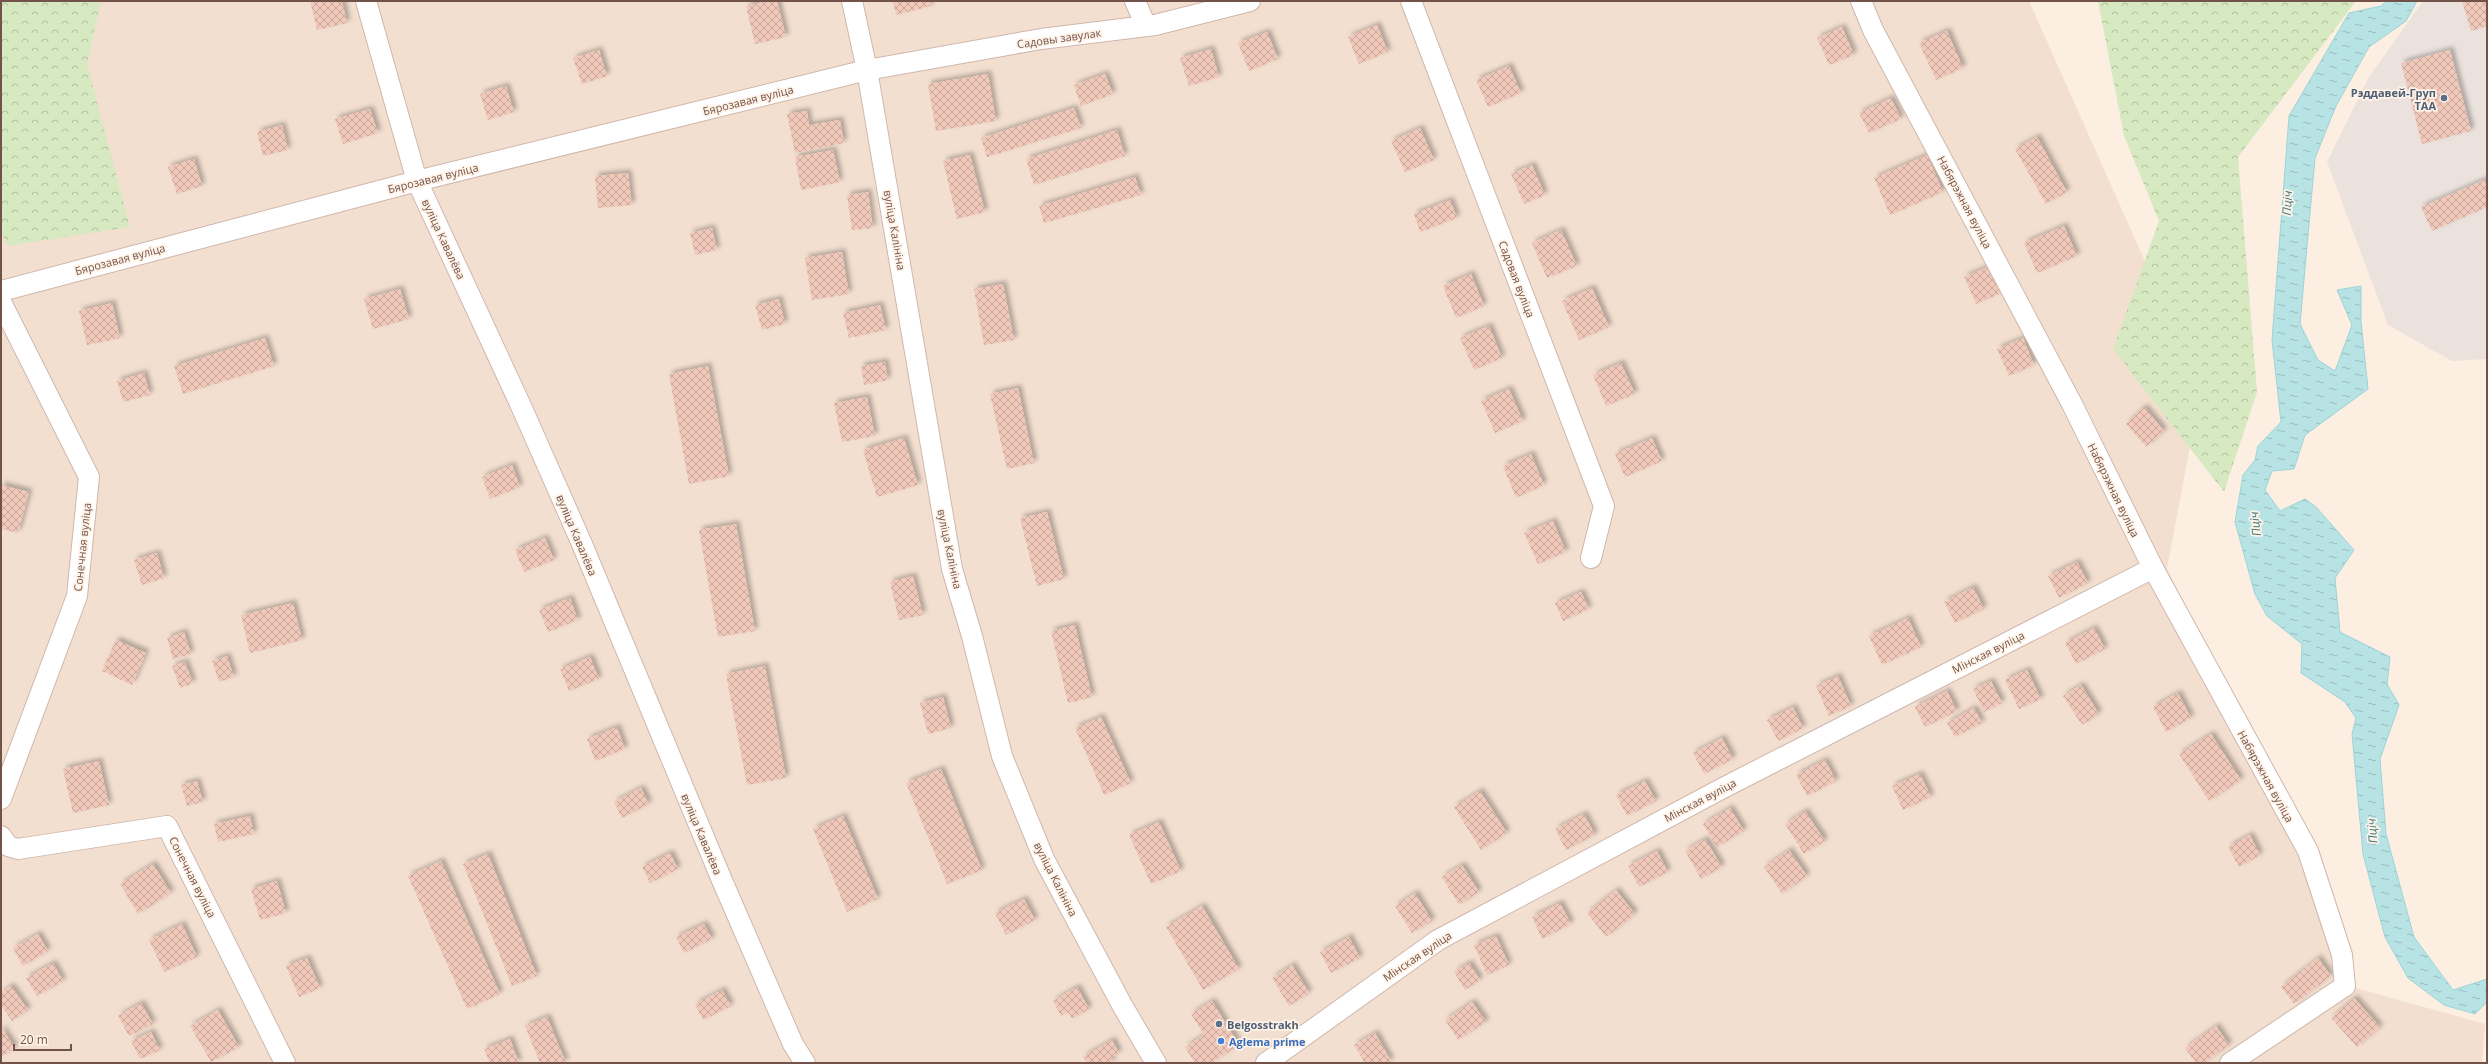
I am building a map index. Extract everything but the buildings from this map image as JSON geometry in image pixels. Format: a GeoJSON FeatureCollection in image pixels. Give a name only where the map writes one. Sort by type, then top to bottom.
{"type":"FeatureCollection","features":[{"type":"Feature","properties":{"kind":"street","name":"вуліца Кавалёва"},"geometry":{"type":"LineString","coordinates":[[366,1],[417,181],[550,471],[723,884],[793,1044],[804,1063]]}},
{"type":"Feature","properties":{"kind":"street","name":"вуліца Калініна"},"geometry":{"type":"LineString","coordinates":[[852,1],[867,70],[952,569],[972,636],[1002,756],[1044,859],[1122,1005],[1156,1063]]}},
{"type":"Feature","properties":{"kind":"street"},"geometry":{"type":"LineString","coordinates":[[1135,1],[1146,26]]}},
{"type":"Feature","properties":{"kind":"street","name":"Садовы завулак"},"geometry":{"type":"LineString","coordinates":[[867,70],[1041,39],[1146,26],[1250,1]]}},
{"type":"Feature","properties":{"kind":"street","name":"Садовая вуліца"},"geometry":{"type":"LineString","coordinates":[[1411,1],[1604,506],[1591,558]]}},
{"type":"Feature","properties":{"kind":"street","name":"Набярэжная вуліца"},"geometry":{"type":"LineString","coordinates":[[1861,1],[1877,37],[2072,404],[2153,568],[2308,851],[2342,955],[2345,986],[2230,1063]]}},
{"type":"Feature","properties":{"kind":"street","name":"Бярозавая вуліца"},"geometry":{"type":"LineString","coordinates":[[1,291],[417,181],[867,70]]}},
{"type":"Feature","properties":{"kind":"street","name":"Сонечная вуліца"},"geometry":{"type":"LineString","coordinates":[[1,302],[89,477],[77,596],[1,799]]}},
{"type":"Feature","properties":{"kind":"street","name":"Мінская вуліца"},"geometry":{"type":"LineString","coordinates":[[1266,1063],[1438,940],[1723,788],[2153,568]]}},
{"type":"Feature","properties":{"kind":"street","name":"Сонечная вуліца"},"geometry":{"type":"LineString","coordinates":[[1,836],[8,846],[18,849],[167,826],[285,1063]]}},
{"type":"Feature","properties":{"kind":"shaded area"},"geometry":{"type":"Polygon","coordinates":[[[1,1],[2029,1],[2201,387],[2167,569],[2308,851],[2345,985],[2485,1024],[2482,1063],[1,1063],[1,1]]]}},
{"type":"Feature","properties":{"kind":"shaded area"},"geometry":{"type":"Polygon","coordinates":[[[2423,1],[2487,1],[2487,359],[2452,361],[2388,325],[2327,162],[2369,77],[2423,1]]]}},
{"type":"Feature","properties":{"kind":"green space"},"geometry":{"type":"Polygon","coordinates":[[[1,1],[101,1],[87,64],[130,227],[7,246],[1,231],[1,1]]]}},
{"type":"Feature","properties":{"kind":"green space"},"geometry":{"type":"Polygon","coordinates":[[[2098,1],[2356,1],[2238,157],[2257,392],[2224,492],[2113,349],[2159,221],[2124,136],[2098,1]]]}},
{"type":"Feature","properties":{"kind":"water","name":"Пціч"},"geometry":{"type":"Polygon","coordinates":[[[2386,1],[2417,1],[2406,21],[2369,47],[2336,106],[2315,158],[2300,324],[2318,360],[2335,371],[2352,325],[2337,290],[2361,286],[2361,322],[2368,389],[2305,435],[2294,469],[2272,471],[2265,490],[2280,511],[2305,499],[2316,507],[2354,550],[2335,578],[2340,632],[2390,657],[2387,684],[2399,705],[2380,759],[2386,834],[2414,937],[2453,990],[2487,979],[2487,1002],[2475,1014],[2444,1005],[2408,978],[2385,937],[2363,854],[2352,734],[2356,718],[2345,702],[2301,673],[2302,644],[2267,616],[2255,594],[2235,522],[2243,475],[2255,460],[2258,446],[2281,422],[2272,340],[2289,116],[2349,13],[2381,6],[2386,1]]]}},
{"type":"Feature","properties":{"kind":"place","name":"Рэддавей-Груп ТАА"},"geometry":{"type":"Point","coordinates":[2444,98]}},
{"type":"Feature","properties":{"kind":"place","name":"Belgosstrakh"},"geometry":{"type":"Point","coordinates":[1219,1024]}},
{"type":"Feature","properties":{"kind":"place","name":"Aglema prime"},"geometry":{"type":"Point","coordinates":[1221,1041]}}]}
